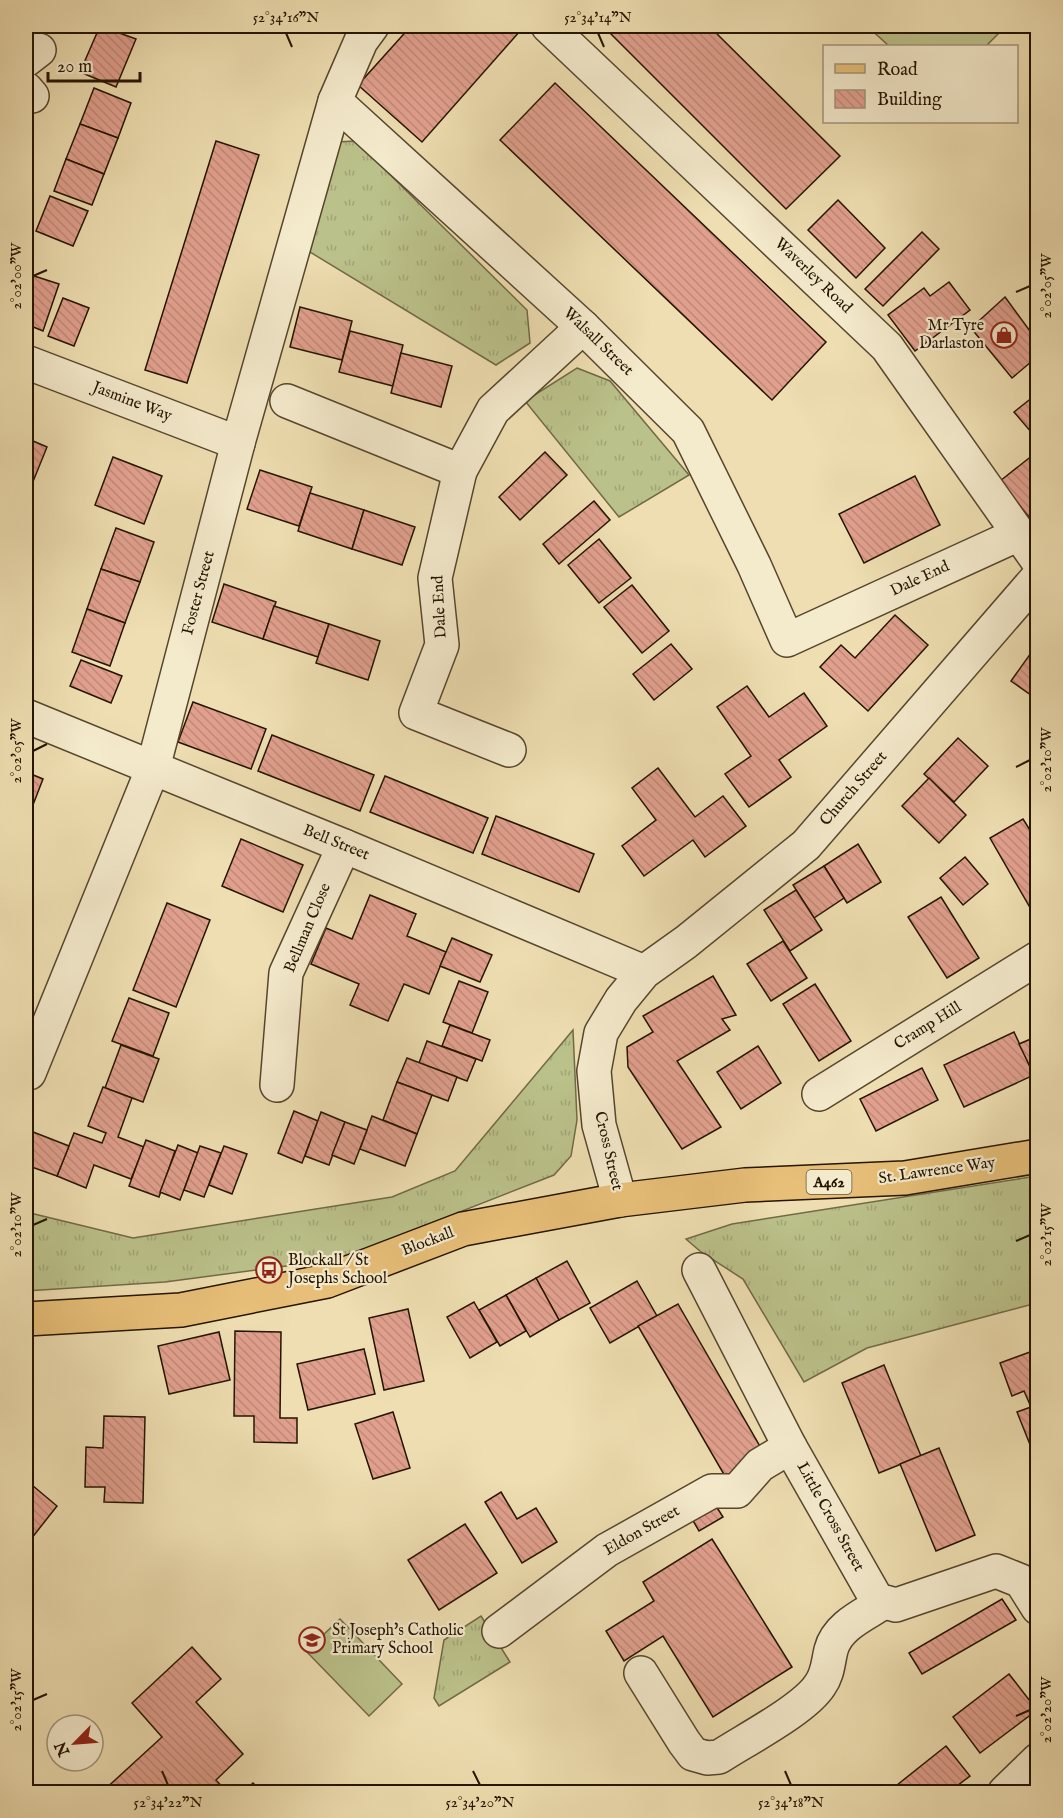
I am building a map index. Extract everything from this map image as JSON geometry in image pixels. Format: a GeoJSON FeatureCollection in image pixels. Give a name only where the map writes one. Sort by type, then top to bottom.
{"type":"FeatureCollection","features":[{"type":"Feature","properties":{"kind":"main road","name":"St. Lawrence Way"},"geometry":{"type":"LineString","coordinates":[[620,1200],[745,1185],[905,1178],[1038,1156]]}},
{"type":"Feature","properties":{"kind":"main road","name":"Blockall"},"geometry":{"type":"LineString","coordinates":[[26,1318],[181,1310],[327,1281],[463,1229],[620,1200]]}},
{"type":"Feature","properties":{"kind":"street","name":"Foster Street"},"geometry":{"type":"LineString","coordinates":[[29,1073],[153,768],[238,443],[335,101],[361,41],[372,26]]}},
{"type":"Feature","properties":{"kind":"street","name":"Waverley Road"},"geometry":{"type":"LineString","coordinates":[[548,26],[887,347],[1038,561]]}},
{"type":"Feature","properties":{"kind":"street","name":"Walsall Street"},"geometry":{"type":"LineString","coordinates":[[335,101],[583,327],[688,431],[749,555],[787,640]]}},
{"type":"Feature","properties":{"kind":"street","name":"Dale End"},"geometry":{"type":"LineString","coordinates":[[509,750],[416,713],[442,645],[435,578],[460,471],[492,410],[583,327]]}},
{"type":"Feature","properties":{"kind":"street","name":"Jasmine Way"},"geometry":{"type":"LineString","coordinates":[[26,362],[238,443]]}},
{"type":"Feature","properties":{"kind":"street"},"geometry":{"type":"LineString","coordinates":[[287,401],[460,471]]}},
{"type":"Feature","properties":{"kind":"street","name":"Dale End"},"geometry":{"type":"LineString","coordinates":[[787,640],[1019,534]]}},
{"type":"Feature","properties":{"kind":"street","name":"Church Street"},"geometry":{"type":"LineString","coordinates":[[644,972],[686,942],[806,845],[1038,577]]}},
{"type":"Feature","properties":{"kind":"street","name":"Bell Street"},"geometry":{"type":"LineString","coordinates":[[26,716],[644,972]]}},
{"type":"Feature","properties":{"kind":"street","name":"Bellman Close"},"geometry":{"type":"LineString","coordinates":[[277,1085],[286,973],[344,846]]}},
{"type":"Feature","properties":{"kind":"street","name":"Cramp Hill"},"geometry":{"type":"LineString","coordinates":[[819,1094],[1038,958]]}},
{"type":"Feature","properties":{"kind":"street","name":"Cross Street"},"geometry":{"type":"LineString","coordinates":[[620,1200],[599,1125],[594,1071],[601,1033],[621,1000],[644,972]]}},
{"type":"Feature","properties":{"kind":"street","name":"Little Cross Street"},"geometry":{"type":"LineString","coordinates":[[699,1270],[790,1447],[877,1600],[884,1602]]}},
{"type":"Feature","properties":{"kind":"street","name":"Eldon Street"},"geometry":{"type":"LineString","coordinates":[[499,1631],[607,1550],[712,1491],[737,1491],[760,1465],[790,1447]]}},
{"type":"Feature","properties":{"kind":"street"},"geometry":{"type":"LineString","coordinates":[[641,1673],[693,1754],[707,1758],[719,1756],[803,1704],[820,1686],[829,1667],[830,1651],[835,1637],[845,1627],[884,1602],[896,1605],[996,1571],[1032,1586]]}},
{"type":"Feature","properties":{"kind":"street"},"geometry":{"type":"LineString","coordinates":[[1005,1792],[1038,1760]]}},
{"type":"Feature","properties":{"kind":"green space"},"geometry":{"type":"Polygon","coordinates":[[[867,26],[1006,26],[987,45],[888,45],[867,26]]]}},
{"type":"Feature","properties":{"kind":"green space"},"geometry":{"type":"Polygon","coordinates":[[[356,141],[527,310],[530,343],[496,365],[305,249],[336,142],[356,141]]]}},
{"type":"Feature","properties":{"kind":"green space"},"geometry":{"type":"Polygon","coordinates":[[[577,368],[610,381],[689,475],[619,517],[525,401],[577,368]]]}},
{"type":"Feature","properties":{"kind":"green space"},"geometry":{"type":"Polygon","coordinates":[[[573,1030],[577,1120],[571,1156],[554,1175],[340,1259],[165,1282],[26,1291],[26,1212],[133,1238],[392,1197],[455,1171],[573,1030]]]}},
{"type":"Feature","properties":{"kind":"green space"},"geometry":{"type":"Polygon","coordinates":[[[1037,1176],[1037,1303],[867,1348],[804,1382],[743,1279],[701,1252],[686,1239],[732,1224],[1037,1176]]]}},
{"type":"Feature","properties":{"kind":"green space"},"geometry":{"type":"Polygon","coordinates":[[[481,1616],[510,1662],[439,1706],[434,1698],[444,1640],[481,1616]]]}},
{"type":"Feature","properties":{"kind":"green space"},"geometry":{"type":"Polygon","coordinates":[[[340,1619],[402,1684],[369,1716],[306,1651],[340,1619]]]}},
{"type":"Feature","properties":{"kind":"building"},"geometry":{"type":"Polygon","coordinates":[[[100,26],[136,39],[116,87],[80,72],[100,26]]]}},
{"type":"Feature","properties":{"kind":"building"},"geometry":{"type":"Polygon","coordinates":[[[411,26],[514,26],[520,31],[422,142],[358,85],[411,26]]]}},
{"type":"Feature","properties":{"kind":"building"},"geometry":{"type":"Polygon","coordinates":[[[603,26],[709,26],[840,156],[786,209],[603,26]]]}},
{"type":"Feature","properties":{"kind":"building"},"geometry":{"type":"Polygon","coordinates":[[[555,83],[826,342],[772,400],[500,140],[555,83]]]}},
{"type":"Feature","properties":{"kind":"building"},"geometry":{"type":"Polygon","coordinates":[[[94,88],[131,103],[118,138],[80,124],[94,88]]]}},
{"type":"Feature","properties":{"kind":"building"},"geometry":{"type":"Polygon","coordinates":[[[80,124],[118,138],[104,174],[66,159],[80,124]]]}},
{"type":"Feature","properties":{"kind":"building"},"geometry":{"type":"Polygon","coordinates":[[[216,141],[259,155],[187,383],[145,370],[216,141]]]}},
{"type":"Feature","properties":{"kind":"building"},"geometry":{"type":"Polygon","coordinates":[[[66,159],[104,174],[92,205],[54,191],[66,159]]]}},
{"type":"Feature","properties":{"kind":"building"},"geometry":{"type":"Polygon","coordinates":[[[50,196],[88,211],[73,246],[36,231],[50,196]]]}},
{"type":"Feature","properties":{"kind":"building"},"geometry":{"type":"Polygon","coordinates":[[[838,200],[885,248],[856,278],[808,230],[838,200]]]}},
{"type":"Feature","properties":{"kind":"building"},"geometry":{"type":"Polygon","coordinates":[[[922,232],[939,249],[883,306],[865,289],[922,232]]]}},
{"type":"Feature","properties":{"kind":"building"},"geometry":{"type":"Polygon","coordinates":[[[28,274],[59,284],[43,331],[26,324],[28,274]]]}},
{"type":"Feature","properties":{"kind":"building"},"geometry":{"type":"Polygon","coordinates":[[[949,282],[970,310],[915,351],[888,315],[924,288],[930,296],[949,282]]]}},
{"type":"Feature","properties":{"kind":"building","name":"Mr Tyre Darlaston"},"geometry":{"type":"Polygon","coordinates":[[[1005,297],[1038,342],[1038,356],[1012,378],[971,328],[1005,297]]]}},
{"type":"Feature","properties":{"kind":"building"},"geometry":{"type":"Polygon","coordinates":[[[63,298],[89,308],[74,346],[48,336],[63,298]]]}},
{"type":"Feature","properties":{"kind":"building"},"geometry":{"type":"Polygon","coordinates":[[[300,307],[352,321],[342,360],[290,347],[300,307]]]}},
{"type":"Feature","properties":{"kind":"building"},"geometry":{"type":"Polygon","coordinates":[[[350,331],[403,345],[393,386],[339,372],[350,331]]]}},
{"type":"Feature","properties":{"kind":"building"},"geometry":{"type":"Polygon","coordinates":[[[401,353],[452,366],[441,407],[391,393],[401,353]]]}},
{"type":"Feature","properties":{"kind":"building"},"geometry":{"type":"Polygon","coordinates":[[[1038,393],[1038,440],[1014,412],[1038,393]]]}},
{"type":"Feature","properties":{"kind":"building"},"geometry":{"type":"Polygon","coordinates":[[[26,438],[47,447],[30,489],[26,487],[26,438]]]}},
{"type":"Feature","properties":{"kind":"building"},"geometry":{"type":"Polygon","coordinates":[[[1038,451],[1038,510],[1029,517],[1000,481],[1038,451]]]}},
{"type":"Feature","properties":{"kind":"building"},"geometry":{"type":"Polygon","coordinates":[[[545,452],[567,475],[520,520],[499,497],[545,452]]]}},
{"type":"Feature","properties":{"kind":"building"},"geometry":{"type":"Polygon","coordinates":[[[113,457],[162,476],[144,524],[95,505],[113,457]]]}},
{"type":"Feature","properties":{"kind":"building"},"geometry":{"type":"Polygon","coordinates":[[[260,470],[312,487],[299,526],[247,509],[260,470]]]}},
{"type":"Feature","properties":{"kind":"building"},"geometry":{"type":"Polygon","coordinates":[[[915,476],[940,525],[864,563],[839,514],[915,476]]]}},
{"type":"Feature","properties":{"kind":"building"},"geometry":{"type":"Polygon","coordinates":[[[310,493],[364,510],[352,549],[298,531],[310,493]]]}},
{"type":"Feature","properties":{"kind":"building"},"geometry":{"type":"Polygon","coordinates":[[[594,501],[610,520],[559,564],[543,544],[594,501]]]}},
{"type":"Feature","properties":{"kind":"building"},"geometry":{"type":"Polygon","coordinates":[[[364,510],[415,527],[402,565],[352,549],[364,510]]]}},
{"type":"Feature","properties":{"kind":"building"},"geometry":{"type":"Polygon","coordinates":[[[116,528],[154,542],[140,582],[101,569],[116,528]]]}},
{"type":"Feature","properties":{"kind":"building"},"geometry":{"type":"Polygon","coordinates":[[[599,539],[631,578],[599,603],[568,565],[599,539]]]}},
{"type":"Feature","properties":{"kind":"building"},"geometry":{"type":"Polygon","coordinates":[[[101,569],[140,582],[125,623],[87,609],[101,569]]]}},
{"type":"Feature","properties":{"kind":"building"},"geometry":{"type":"Polygon","coordinates":[[[224,584],[276,602],[263,639],[212,622],[224,584]]]}},
{"type":"Feature","properties":{"kind":"building"},"geometry":{"type":"Polygon","coordinates":[[[632,585],[669,631],[642,653],[604,607],[632,585]]]}},
{"type":"Feature","properties":{"kind":"building"},"geometry":{"type":"Polygon","coordinates":[[[274,606],[329,624],[318,657],[263,639],[274,606]]]}},
{"type":"Feature","properties":{"kind":"building"},"geometry":{"type":"Polygon","coordinates":[[[87,609],[125,623],[110,666],[72,652],[87,609]]]}},
{"type":"Feature","properties":{"kind":"building"},"geometry":{"type":"Polygon","coordinates":[[[895,615],[928,645],[868,711],[820,667],[841,645],[855,658],[895,615]]]}},
{"type":"Feature","properties":{"kind":"building"},"geometry":{"type":"Polygon","coordinates":[[[329,624],[380,641],[368,680],[316,663],[329,624]]]}},
{"type":"Feature","properties":{"kind":"building"},"geometry":{"type":"Polygon","coordinates":[[[1038,643],[1038,700],[1011,681],[1038,643]]]}},
{"type":"Feature","properties":{"kind":"building"},"geometry":{"type":"Polygon","coordinates":[[[671,644],[692,669],[654,700],[633,674],[671,644]]]}},
{"type":"Feature","properties":{"kind":"building"},"geometry":{"type":"Polygon","coordinates":[[[81,660],[122,676],[111,703],[70,686],[81,660]]]}},
{"type":"Feature","properties":{"kind":"building"},"geometry":{"type":"Polygon","coordinates":[[[747,686],[769,717],[804,693],[827,726],[779,760],[791,777],[749,807],[725,774],[751,756],[717,707],[747,686]]]}},
{"type":"Feature","properties":{"kind":"building"},"geometry":{"type":"Polygon","coordinates":[[[193,702],[266,729],[251,769],[178,742],[193,702]]]}},
{"type":"Feature","properties":{"kind":"building"},"geometry":{"type":"Polygon","coordinates":[[[272,735],[374,775],[360,811],[258,771],[272,735]]]}},
{"type":"Feature","properties":{"kind":"building"},"geometry":{"type":"Polygon","coordinates":[[[958,738],[988,766],[954,802],[924,774],[958,738]]]}},
{"type":"Feature","properties":{"kind":"building"},"geometry":{"type":"Polygon","coordinates":[[[658,768],[695,817],[723,796],[746,826],[705,857],[693,840],[644,876],[622,846],[656,820],[632,788],[658,768]]]}},
{"type":"Feature","properties":{"kind":"building"},"geometry":{"type":"Polygon","coordinates":[[[26,772],[43,779],[26,823],[26,772]]]}},
{"type":"Feature","properties":{"kind":"building"},"geometry":{"type":"Polygon","coordinates":[[[385,776],[488,818],[473,853],[370,812],[385,776]]]}},
{"type":"Feature","properties":{"kind":"building"},"geometry":{"type":"Polygon","coordinates":[[[929,778],[966,815],[939,843],[902,806],[929,778]]]}},
{"type":"Feature","properties":{"kind":"building"},"geometry":{"type":"Polygon","coordinates":[[[496,816],[594,854],[579,892],[482,854],[496,816]]]}},
{"type":"Feature","properties":{"kind":"building"},"geometry":{"type":"Polygon","coordinates":[[[1023,819],[1038,843],[1038,908],[1032,911],[990,838],[1023,819]]]}},
{"type":"Feature","properties":{"kind":"building"},"geometry":{"type":"Polygon","coordinates":[[[241,839],[303,865],[283,912],[222,886],[241,839]]]}},
{"type":"Feature","properties":{"kind":"building"},"geometry":{"type":"Polygon","coordinates":[[[858,844],[881,882],[847,903],[824,866],[858,844]]]}},
{"type":"Feature","properties":{"kind":"building"},"geometry":{"type":"Polygon","coordinates":[[[965,857],[988,884],[963,905],[940,878],[965,857]]]}},
{"type":"Feature","properties":{"kind":"building"},"geometry":{"type":"Polygon","coordinates":[[[824,866],[844,898],[814,918],[793,885],[824,866]]]}},
{"type":"Feature","properties":{"kind":"building"},"geometry":{"type":"Polygon","coordinates":[[[796,890],[822,930],[790,951],[764,910],[796,890]]]}},
{"type":"Feature","properties":{"kind":"building"},"geometry":{"type":"Polygon","coordinates":[[[370,895],[416,914],[407,936],[446,952],[429,994],[404,984],[388,1021],[350,1005],[359,984],[311,964],[326,928],[352,939],[370,895]]]}},
{"type":"Feature","properties":{"kind":"building"},"geometry":{"type":"Polygon","coordinates":[[[941,897],[979,958],[947,978],[908,917],[941,897]]]}},
{"type":"Feature","properties":{"kind":"building"},"geometry":{"type":"Polygon","coordinates":[[[167,903],[210,920],[176,1007],[133,990],[167,903]]]}},
{"type":"Feature","properties":{"kind":"building"},"geometry":{"type":"Polygon","coordinates":[[[452,938],[492,955],[480,982],[440,966],[452,938]]]}},
{"type":"Feature","properties":{"kind":"building"},"geometry":{"type":"Polygon","coordinates":[[[783,941],[807,978],[771,1001],[747,964],[783,941]]]}},
{"type":"Feature","properties":{"kind":"building"},"geometry":{"type":"Polygon","coordinates":[[[713,976],[736,1015],[722,1019],[730,1030],[677,1061],[721,1127],[682,1149],[628,1067],[627,1047],[653,1032],[643,1016],[713,976]]]}},
{"type":"Feature","properties":{"kind":"building"},"geometry":{"type":"Polygon","coordinates":[[[459,981],[488,992],[472,1033],[443,1022],[459,981]]]}},
{"type":"Feature","properties":{"kind":"building"},"geometry":{"type":"Polygon","coordinates":[[[815,984],[851,1041],[819,1061],[783,1004],[815,984]]]}},
{"type":"Feature","properties":{"kind":"building"},"geometry":{"type":"Polygon","coordinates":[[[129,998],[169,1013],[153,1056],[112,1041],[129,998]]]}},
{"type":"Feature","properties":{"kind":"building"},"geometry":{"type":"Polygon","coordinates":[[[450,1025],[490,1040],[482,1061],[442,1046],[450,1025]]]}},
{"type":"Feature","properties":{"kind":"building"},"geometry":{"type":"Polygon","coordinates":[[[1014,1032],[1034,1075],[964,1107],[944,1065],[1014,1032]]]}},
{"type":"Feature","properties":{"kind":"building"},"geometry":{"type":"Polygon","coordinates":[[[1038,1036],[1038,1083],[1019,1044],[1038,1036]]]}},
{"type":"Feature","properties":{"kind":"building"},"geometry":{"type":"Polygon","coordinates":[[[427,1041],[476,1059],[467,1081],[419,1063],[427,1041]]]}},
{"type":"Feature","properties":{"kind":"building"},"geometry":{"type":"Polygon","coordinates":[[[121,1045],[159,1059],[143,1102],[105,1088],[121,1045]]]}},
{"type":"Feature","properties":{"kind":"building"},"geometry":{"type":"Polygon","coordinates":[[[758,1046],[781,1083],[741,1109],[717,1072],[758,1046]]]}},
{"type":"Feature","properties":{"kind":"building"},"geometry":{"type":"Polygon","coordinates":[[[407,1058],[457,1077],[448,1101],[397,1082],[407,1058]]]}},
{"type":"Feature","properties":{"kind":"building"},"geometry":{"type":"Polygon","coordinates":[[[922,1068],[938,1100],[876,1131],[860,1099],[922,1068]]]}},
{"type":"Feature","properties":{"kind":"building"},"geometry":{"type":"Polygon","coordinates":[[[397,1082],[432,1095],[417,1134],[383,1120],[397,1082]]]}},
{"type":"Feature","properties":{"kind":"building"},"geometry":{"type":"Polygon","coordinates":[[[103,1087],[132,1098],[118,1137],[144,1147],[131,1179],[94,1165],[86,1188],[57,1176],[74,1133],[102,1143],[106,1133],[88,1126],[103,1087]]]}},
{"type":"Feature","properties":{"kind":"building"},"geometry":{"type":"Polygon","coordinates":[[[294,1111],[318,1121],[302,1163],[278,1153],[294,1111]]]}},
{"type":"Feature","properties":{"kind":"building"},"geometry":{"type":"Polygon","coordinates":[[[321,1112],[345,1122],[329,1165],[305,1156],[321,1112]]]}},
{"type":"Feature","properties":{"kind":"building"},"geometry":{"type":"Polygon","coordinates":[[[372,1116],[417,1134],[405,1166],[360,1149],[372,1116]]]}},
{"type":"Feature","properties":{"kind":"building"},"geometry":{"type":"Polygon","coordinates":[[[345,1122],[367,1130],[354,1164],[332,1155],[345,1122]]]}},
{"type":"Feature","properties":{"kind":"building"},"geometry":{"type":"Polygon","coordinates":[[[28,1130],[69,1146],[57,1176],[26,1165],[28,1130]]]}},
{"type":"Feature","properties":{"kind":"building"},"geometry":{"type":"Polygon","coordinates":[[[146,1140],[175,1151],[159,1197],[129,1186],[146,1140]]]}},
{"type":"Feature","properties":{"kind":"building"},"geometry":{"type":"Polygon","coordinates":[[[178,1145],[198,1153],[180,1200],[160,1192],[178,1145]]]}},
{"type":"Feature","properties":{"kind":"building"},"geometry":{"type":"Polygon","coordinates":[[[200,1146],[221,1153],[204,1197],[184,1190],[200,1146]]]}},
{"type":"Feature","properties":{"kind":"building"},"geometry":{"type":"Polygon","coordinates":[[[224,1146],[247,1154],[232,1194],[209,1185],[224,1146]]]}},
{"type":"Feature","properties":{"kind":"building"},"geometry":{"type":"Polygon","coordinates":[[[567,1261],[590,1303],[559,1320],[536,1278],[567,1261]]]}},
{"type":"Feature","properties":{"kind":"building"},"geometry":{"type":"Polygon","coordinates":[[[536,1278],[559,1320],[530,1337],[506,1295],[536,1278]]]}},
{"type":"Feature","properties":{"kind":"building"},"geometry":{"type":"Polygon","coordinates":[[[637,1281],[657,1316],[610,1343],[590,1308],[637,1281]]]}},
{"type":"Feature","properties":{"kind":"building"},"geometry":{"type":"Polygon","coordinates":[[[506,1295],[526,1331],[500,1346],[479,1310],[506,1295]]]}},
{"type":"Feature","properties":{"kind":"building"},"geometry":{"type":"Polygon","coordinates":[[[474,1302],[497,1342],[470,1358],[447,1317],[474,1302]]]}},
{"type":"Feature","properties":{"kind":"building"},"geometry":{"type":"Polygon","coordinates":[[[678,1304],[765,1455],[726,1478],[638,1326],[678,1304]]]}},
{"type":"Feature","properties":{"kind":"building"},"geometry":{"type":"Polygon","coordinates":[[[408,1309],[424,1381],[384,1390],[369,1318],[408,1309]]]}},
{"type":"Feature","properties":{"kind":"building"},"geometry":{"type":"Polygon","coordinates":[[[235,1331],[281,1332],[280,1418],[297,1418],[297,1443],[254,1442],[254,1416],[234,1416],[235,1331]]]}},
{"type":"Feature","properties":{"kind":"building"},"geometry":{"type":"Polygon","coordinates":[[[219,1332],[230,1380],[169,1394],[158,1346],[219,1332]]]}},
{"type":"Feature","properties":{"kind":"building"},"geometry":{"type":"Polygon","coordinates":[[[364,1349],[375,1394],[308,1410],[297,1364],[364,1349]]]}},
{"type":"Feature","properties":{"kind":"building"},"geometry":{"type":"Polygon","coordinates":[[[1038,1349],[1038,1445],[1031,1447],[1017,1412],[1031,1407],[1024,1391],[1012,1396],[1000,1363],[1038,1349]]]}},
{"type":"Feature","properties":{"kind":"building"},"geometry":{"type":"Polygon","coordinates":[[[884,1365],[921,1456],[879,1473],[842,1383],[884,1365]]]}},
{"type":"Feature","properties":{"kind":"building"},"geometry":{"type":"Polygon","coordinates":[[[393,1412],[410,1468],[373,1479],[355,1424],[393,1412]]]}},
{"type":"Feature","properties":{"kind":"building"},"geometry":{"type":"Polygon","coordinates":[[[104,1416],[145,1417],[143,1503],[104,1502],[105,1487],[85,1487],[86,1447],[103,1448],[104,1416]]]}},
{"type":"Feature","properties":{"kind":"building"},"geometry":{"type":"Polygon","coordinates":[[[939,1448],[975,1535],[936,1551],[900,1464],[939,1448]]]}},
{"type":"Feature","properties":{"kind":"building"},"geometry":{"type":"Polygon","coordinates":[[[26,1480],[57,1506],[31,1539],[26,1534],[26,1480]]]}},
{"type":"Feature","properties":{"kind":"building"},"geometry":{"type":"Polygon","coordinates":[[[501,1492],[517,1519],[536,1508],[557,1542],[522,1563],[485,1502],[501,1492]]]}},
{"type":"Feature","properties":{"kind":"building"},"geometry":{"type":"Polygon","coordinates":[[[711,1498],[723,1517],[699,1531],[688,1512],[711,1498]]]}},
{"type":"Feature","properties":{"kind":"building"},"geometry":{"type":"Polygon","coordinates":[[[465,1524],[497,1573],[439,1610],[408,1560],[465,1524]]]}},
{"type":"Feature","properties":{"kind":"building"},"geometry":{"type":"Polygon","coordinates":[[[712,1539],[792,1667],[713,1717],[663,1636],[624,1661],[606,1631],[654,1601],[643,1582],[712,1539]]]}},
{"type":"Feature","properties":{"kind":"building"},"geometry":{"type":"Polygon","coordinates":[[[1002,1599],[1016,1620],[922,1674],[909,1653],[1002,1599]]]}},
{"type":"Feature","properties":{"kind":"building"},"geometry":{"type":"Polygon","coordinates":[[[192,1647],[221,1679],[196,1702],[243,1754],[216,1780],[227,1792],[102,1792],[162,1737],[132,1703],[192,1647]]]}},
{"type":"Feature","properties":{"kind":"building"},"geometry":{"type":"Polygon","coordinates":[[[1009,1674],[1037,1710],[980,1753],[953,1717],[1009,1674]]]}},
{"type":"Feature","properties":{"kind":"building"},"geometry":{"type":"Polygon","coordinates":[[[946,1746],[970,1776],[949,1792],[903,1792],[897,1785],[946,1746]]]}},
{"type":"Feature","properties":{"kind":"building"},"geometry":{"type":"Polygon","coordinates":[[[253,1783],[262,1792],[243,1792],[253,1783]]]}},
{"type":"Feature","properties":{"kind":"place","name":"Mr Tyre Darlaston"},"geometry":{"type":"Point","coordinates":[1004,335]}},
{"type":"Feature","properties":{"kind":"place","name":"Blockall / St Josephs School"},"geometry":{"type":"Point","coordinates":[269,1270]}},
{"type":"Feature","properties":{"kind":"place","name":"St Joseph's Catholic Primary School"},"geometry":{"type":"Point","coordinates":[312,1640]}}]}
